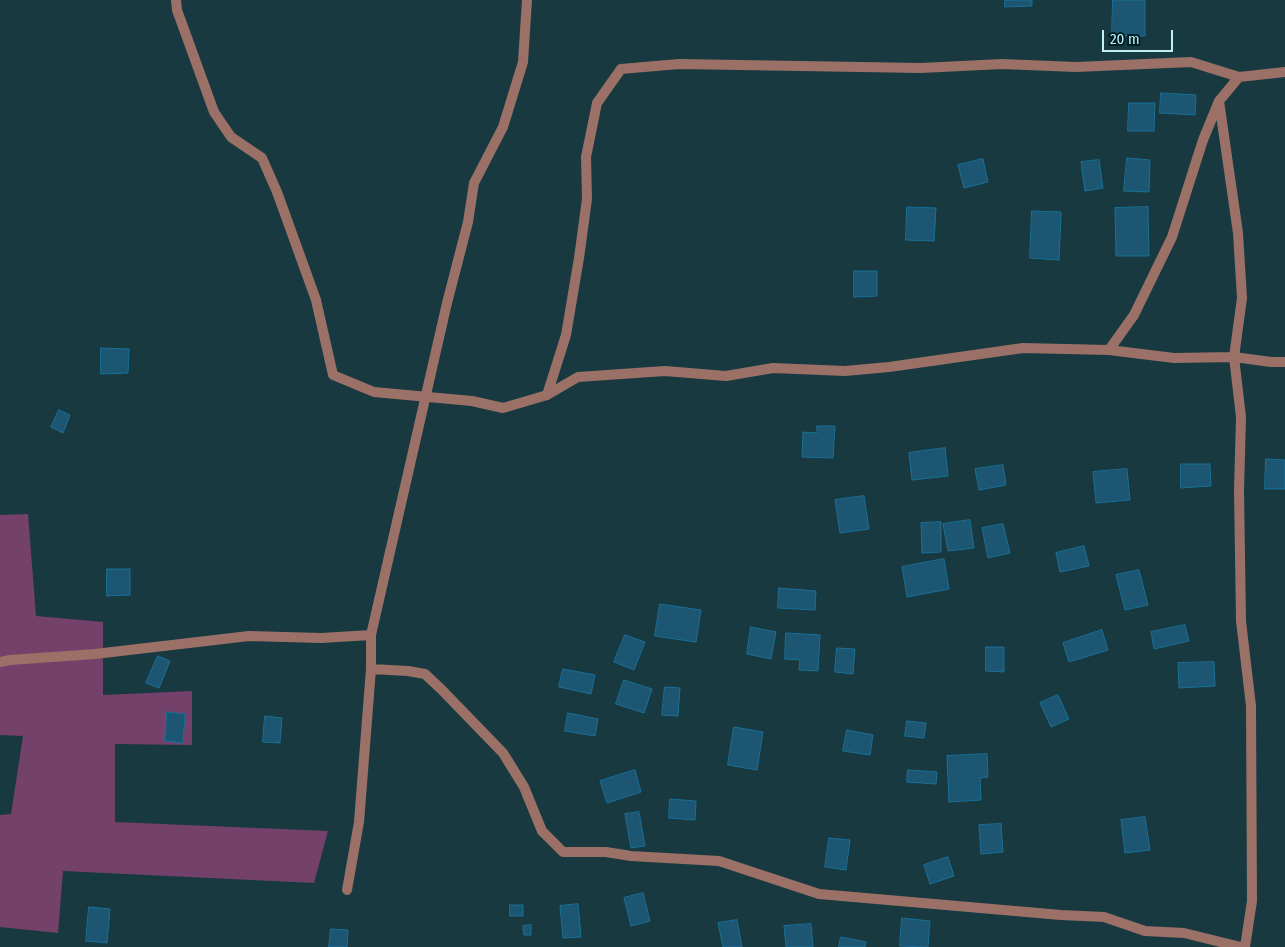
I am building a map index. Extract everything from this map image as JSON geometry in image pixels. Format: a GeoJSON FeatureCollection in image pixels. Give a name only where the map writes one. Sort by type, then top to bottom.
{"type":"FeatureCollection","features":[{"type":"Feature","properties":{"kind":"street"},"geometry":{"type":"LineString","coordinates":[[176,0],[177,10],[214,112],[231,137],[262,158],[316,300],[333,375],[374,392],[472,401],[504,408],[547,395],[578,377],[664,372],[726,376],[773,368],[845,371],[889,367],[1023,348],[1108,350],[1174,358],[1234,357],[1285,362]]}},
{"type":"Feature","properties":{"kind":"street"},"geometry":{"type":"LineString","coordinates":[[347,890],[359,822],[371,635],[468,222],[474,182],[503,127],[522,62],[527,0]]}},
{"type":"Feature","properties":{"kind":"street"},"geometry":{"type":"LineString","coordinates":[[547,395],[566,335],[580,258],[587,199],[586,157],[596,103],[621,69],[679,64],[922,68],[1002,64],[1076,67],[1191,62],[1238,78],[1285,72]]}},
{"type":"Feature","properties":{"kind":"street"},"geometry":{"type":"LineString","coordinates":[[1108,350],[1134,315],[1172,237],[1219,101],[1238,78]]}},
{"type":"Feature","properties":{"kind":"street"},"geometry":{"type":"LineString","coordinates":[[1219,101],[1238,233],[1242,298],[1234,357],[1241,417],[1239,490],[1241,621],[1251,706],[1252,902],[1245,947]]}},
{"type":"Feature","properties":{"kind":"street"},"geometry":{"type":"LineString","coordinates":[[0,662],[95,654],[249,636],[321,638],[371,635]]}},
{"type":"Feature","properties":{"kind":"street"},"geometry":{"type":"LineString","coordinates":[[370,669],[425,674],[441,689],[503,753],[524,787],[542,831],[563,852],[606,852],[641,857],[719,861],[818,894],[991,910],[1104,917],[1145,931],[1184,933],[1240,947]]}},
{"type":"Feature","properties":{"kind":"shaded area"},"geometry":{"type":"Polygon","coordinates":[[[28,514],[36,616],[103,622],[103,695],[192,691],[192,745],[115,744],[115,822],[328,831],[314,883],[63,871],[58,933],[0,927],[0,815],[11,814],[23,736],[0,735],[0,515],[28,514]]]}},
{"type":"Feature","properties":{"kind":"building"},"geometry":{"type":"Polygon","coordinates":[[[1005,0],[1032,0],[1032,6],[1005,7],[1005,0]]]}},
{"type":"Feature","properties":{"kind":"building"},"geometry":{"type":"Polygon","coordinates":[[[1113,0],[1145,0],[1145,36],[1112,36],[1113,0]]]}},
{"type":"Feature","properties":{"kind":"building"},"geometry":{"type":"Polygon","coordinates":[[[1161,93],[1196,95],[1195,115],[1160,113],[1161,93]]]}},
{"type":"Feature","properties":{"kind":"building"},"geometry":{"type":"Polygon","coordinates":[[[1129,103],[1155,103],[1154,131],[1128,131],[1129,103]]]}},
{"type":"Feature","properties":{"kind":"building"},"geometry":{"type":"Polygon","coordinates":[[[1127,158],[1150,160],[1149,192],[1124,191],[1127,158]]]}},
{"type":"Feature","properties":{"kind":"building"},"geometry":{"type":"Polygon","coordinates":[[[983,159],[988,182],[964,188],[958,165],[983,159]]]}},
{"type":"Feature","properties":{"kind":"building"},"geometry":{"type":"Polygon","coordinates":[[[1099,160],[1103,188],[1085,191],[1081,162],[1099,160]]]}},
{"type":"Feature","properties":{"kind":"building"},"geometry":{"type":"Polygon","coordinates":[[[907,207],[936,208],[934,241],[906,240],[907,207]]]}},
{"type":"Feature","properties":{"kind":"building"},"geometry":{"type":"Polygon","coordinates":[[[1148,207],[1149,256],[1116,256],[1115,208],[1148,207]]]}},
{"type":"Feature","properties":{"kind":"building"},"geometry":{"type":"Polygon","coordinates":[[[1032,211],[1061,212],[1059,260],[1030,258],[1032,211]]]}},
{"type":"Feature","properties":{"kind":"building"},"geometry":{"type":"Polygon","coordinates":[[[854,271],[877,271],[877,296],[854,297],[854,271]]]}},
{"type":"Feature","properties":{"kind":"building"},"geometry":{"type":"Polygon","coordinates":[[[101,348],[129,349],[128,373],[101,374],[101,348]]]}},
{"type":"Feature","properties":{"kind":"building"},"geometry":{"type":"Polygon","coordinates":[[[59,410],[70,415],[63,433],[51,427],[59,410]]]}},
{"type":"Feature","properties":{"kind":"building"},"geometry":{"type":"Polygon","coordinates":[[[817,426],[835,426],[833,458],[802,457],[803,432],[817,433],[817,426]]]}},
{"type":"Feature","properties":{"kind":"building"},"geometry":{"type":"Polygon","coordinates":[[[945,448],[948,476],[912,480],[909,453],[945,448]]]}},
{"type":"Feature","properties":{"kind":"building"},"geometry":{"type":"Polygon","coordinates":[[[1266,459],[1285,460],[1285,489],[1265,489],[1266,459]]]}},
{"type":"Feature","properties":{"kind":"building"},"geometry":{"type":"Polygon","coordinates":[[[1181,464],[1210,464],[1211,486],[1181,488],[1181,464]]]}},
{"type":"Feature","properties":{"kind":"building"},"geometry":{"type":"Polygon","coordinates":[[[1003,465],[1006,485],[979,490],[975,469],[1003,465]]]}},
{"type":"Feature","properties":{"kind":"building"},"geometry":{"type":"Polygon","coordinates":[[[1127,469],[1130,500],[1096,503],[1093,472],[1127,469]]]}},
{"type":"Feature","properties":{"kind":"building"},"geometry":{"type":"Polygon","coordinates":[[[864,496],[869,529],[840,533],[835,500],[864,496]]]}},
{"type":"Feature","properties":{"kind":"building"},"geometry":{"type":"Polygon","coordinates":[[[970,520],[974,548],[948,551],[943,524],[970,520]]]}},
{"type":"Feature","properties":{"kind":"building"},"geometry":{"type":"Polygon","coordinates":[[[941,522],[941,552],[922,553],[921,523],[941,522]]]}},
{"type":"Feature","properties":{"kind":"building"},"geometry":{"type":"Polygon","coordinates":[[[1003,524],[1010,553],[988,558],[982,528],[1003,524]]]}},
{"type":"Feature","properties":{"kind":"building"},"geometry":{"type":"Polygon","coordinates":[[[1084,546],[1089,566],[1060,572],[1056,553],[1084,546]]]}},
{"type":"Feature","properties":{"kind":"building"},"geometry":{"type":"Polygon","coordinates":[[[944,559],[949,589],[907,597],[902,567],[944,559]]]}},
{"type":"Feature","properties":{"kind":"building"},"geometry":{"type":"Polygon","coordinates":[[[107,569],[130,569],[130,595],[107,596],[107,569]]]}},
{"type":"Feature","properties":{"kind":"building"},"geometry":{"type":"Polygon","coordinates":[[[1139,570],[1148,605],[1125,610],[1116,575],[1139,570]]]}},
{"type":"Feature","properties":{"kind":"building"},"geometry":{"type":"Polygon","coordinates":[[[779,588],[816,591],[815,610],[778,608],[779,588]]]}},
{"type":"Feature","properties":{"kind":"building"},"geometry":{"type":"Polygon","coordinates":[[[660,604],[701,610],[696,642],[655,636],[660,604]]]}},
{"type":"Feature","properties":{"kind":"building"},"geometry":{"type":"Polygon","coordinates":[[[1185,625],[1189,641],[1154,649],[1151,632],[1185,625]]]}},
{"type":"Feature","properties":{"kind":"building"},"geometry":{"type":"Polygon","coordinates":[[[751,627],[776,632],[771,659],[747,654],[751,627]]]}},
{"type":"Feature","properties":{"kind":"building"},"geometry":{"type":"Polygon","coordinates":[[[1102,630],[1108,650],[1069,662],[1063,643],[1102,630]]]}},
{"type":"Feature","properties":{"kind":"building"},"geometry":{"type":"Polygon","coordinates":[[[786,633],[820,635],[818,671],[799,670],[800,660],[785,659],[786,633]]]}},
{"type":"Feature","properties":{"kind":"building"},"geometry":{"type":"Polygon","coordinates":[[[625,635],[645,642],[634,670],[614,662],[625,635]]]}},
{"type":"Feature","properties":{"kind":"building"},"geometry":{"type":"Polygon","coordinates":[[[986,647],[1004,647],[1004,672],[986,671],[986,647]]]}},
{"type":"Feature","properties":{"kind":"building"},"geometry":{"type":"Polygon","coordinates":[[[837,648],[855,649],[853,674],[835,672],[837,648]]]}},
{"type":"Feature","properties":{"kind":"building"},"geometry":{"type":"Polygon","coordinates":[[[158,656],[170,661],[159,688],[146,683],[158,656]]]}},
{"type":"Feature","properties":{"kind":"building"},"geometry":{"type":"Polygon","coordinates":[[[1214,662],[1215,686],[1179,688],[1178,663],[1214,662]]]}},
{"type":"Feature","properties":{"kind":"building"},"geometry":{"type":"Polygon","coordinates":[[[563,669],[595,675],[591,694],[559,687],[563,669]]]}},
{"type":"Feature","properties":{"kind":"building"},"geometry":{"type":"Polygon","coordinates":[[[624,680],[652,689],[644,713],[616,704],[624,680]]]}},
{"type":"Feature","properties":{"kind":"building"},"geometry":{"type":"Polygon","coordinates":[[[665,687],[680,688],[678,716],[662,715],[665,687]]]}},
{"type":"Feature","properties":{"kind":"building"},"geometry":{"type":"Polygon","coordinates":[[[1058,695],[1069,719],[1051,727],[1040,703],[1058,695]]]}},
{"type":"Feature","properties":{"kind":"building"},"geometry":{"type":"Polygon","coordinates":[[[167,712],[185,714],[183,743],[165,741],[167,712]]]}},
{"type":"Feature","properties":{"kind":"building"},"geometry":{"type":"Polygon","coordinates":[[[568,713],[598,719],[595,736],[565,731],[568,713]]]}},
{"type":"Feature","properties":{"kind":"building"},"geometry":{"type":"Polygon","coordinates":[[[265,716],[282,718],[280,743],[263,742],[265,716]]]}},
{"type":"Feature","properties":{"kind":"building"},"geometry":{"type":"Polygon","coordinates":[[[907,721],[926,723],[924,738],[905,736],[907,721]]]}},
{"type":"Feature","properties":{"kind":"building"},"geometry":{"type":"Polygon","coordinates":[[[734,727],[763,732],[757,770],[728,765],[734,727]]]}},
{"type":"Feature","properties":{"kind":"building"},"geometry":{"type":"Polygon","coordinates":[[[847,730],[873,735],[870,755],[843,751],[847,730]]]}},
{"type":"Feature","properties":{"kind":"building"},"geometry":{"type":"Polygon","coordinates":[[[987,754],[988,777],[980,778],[981,800],[949,802],[947,756],[987,754]]]}},
{"type":"Feature","properties":{"kind":"building"},"geometry":{"type":"Polygon","coordinates":[[[635,770],[641,792],[607,803],[600,781],[635,770]]]}},
{"type":"Feature","properties":{"kind":"building"},"geometry":{"type":"Polygon","coordinates":[[[908,770],[937,772],[936,784],[907,782],[908,770]]]}},
{"type":"Feature","properties":{"kind":"building"},"geometry":{"type":"Polygon","coordinates":[[[670,799],[696,801],[695,820],[669,818],[670,799]]]}},
{"type":"Feature","properties":{"kind":"building"},"geometry":{"type":"Polygon","coordinates":[[[639,812],[645,846],[631,848],[625,814],[639,812]]]}},
{"type":"Feature","properties":{"kind":"building"},"geometry":{"type":"Polygon","coordinates":[[[1145,817],[1150,850],[1125,853],[1121,820],[1145,817]]]}},
{"type":"Feature","properties":{"kind":"building"},"geometry":{"type":"Polygon","coordinates":[[[1001,824],[1003,852],[981,854],[979,825],[1001,824]]]}},
{"type":"Feature","properties":{"kind":"building"},"geometry":{"type":"Polygon","coordinates":[[[829,838],[850,840],[846,870],[825,867],[829,838]]]}},
{"type":"Feature","properties":{"kind":"building"},"geometry":{"type":"Polygon","coordinates":[[[948,857],[954,876],[930,884],[924,865],[948,857]]]}},
{"type":"Feature","properties":{"kind":"building"},"geometry":{"type":"Polygon","coordinates":[[[643,893],[650,921],[631,926],[624,898],[643,893]]]}},
{"type":"Feature","properties":{"kind":"building"},"geometry":{"type":"Polygon","coordinates":[[[578,904],[581,937],[563,938],[560,906],[578,904]]]}},
{"type":"Feature","properties":{"kind":"building"},"geometry":{"type":"Polygon","coordinates":[[[510,905],[523,905],[523,916],[510,916],[510,905]]]}},
{"type":"Feature","properties":{"kind":"building"},"geometry":{"type":"Polygon","coordinates":[[[89,907],[110,909],[107,943],[86,941],[89,907]]]}},
{"type":"Feature","properties":{"kind":"building"},"geometry":{"type":"Polygon","coordinates":[[[902,918],[930,921],[928,947],[900,946],[902,918]]]}},
{"type":"Feature","properties":{"kind":"building"},"geometry":{"type":"Polygon","coordinates":[[[737,920],[742,947],[723,947],[718,923],[737,920]]]}},
{"type":"Feature","properties":{"kind":"building"},"geometry":{"type":"Polygon","coordinates":[[[811,924],[813,947],[786,947],[784,926],[811,924]]]}},
{"type":"Feature","properties":{"kind":"building"},"geometry":{"type":"Polygon","coordinates":[[[531,925],[531,935],[524,935],[523,926],[531,925]]]}},
{"type":"Feature","properties":{"kind":"building"},"geometry":{"type":"Polygon","coordinates":[[[331,929],[348,930],[347,947],[329,947],[331,929]]]}},
{"type":"Feature","properties":{"kind":"building"},"geometry":{"type":"Polygon","coordinates":[[[841,937],[866,942],[865,947],[839,947],[841,937]]]}}]}
